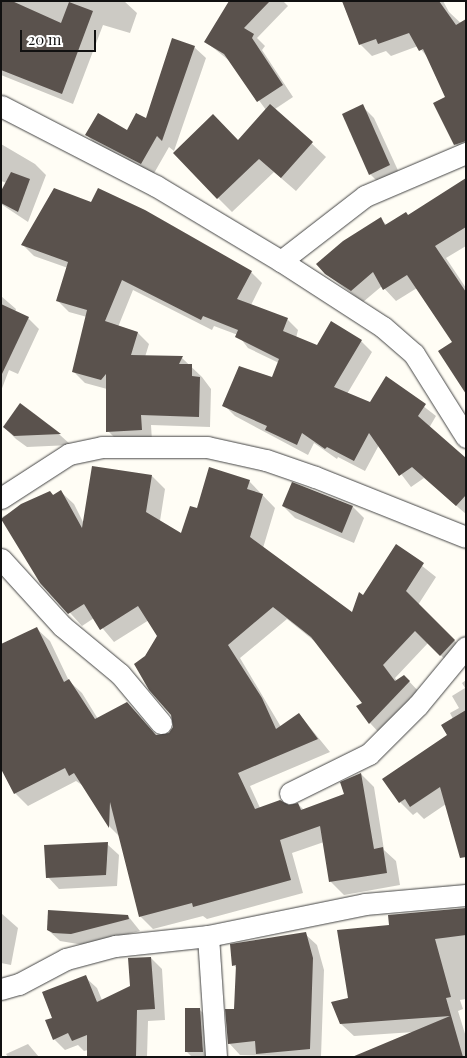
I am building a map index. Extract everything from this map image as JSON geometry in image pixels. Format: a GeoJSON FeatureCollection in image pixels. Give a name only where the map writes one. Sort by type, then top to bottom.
{"type":"FeatureCollection","features":[{"type":"Feature","properties":{"kind":"street"},"geometry":{"type":"LineString","coordinates":[[1,106],[156,186],[281,261],[382,328],[414,354],[466,437]]}},
{"type":"Feature","properties":{"kind":"street"},"geometry":{"type":"LineString","coordinates":[[281,261],[365,196],[466,153]]}},
{"type":"Feature","properties":{"kind":"street"},"geometry":{"type":"LineString","coordinates":[[1,498],[69,454],[102,447],[207,447],[266,460],[315,476],[466,537]]}},
{"type":"Feature","properties":{"kind":"street"},"geometry":{"type":"LineString","coordinates":[[1,559],[62,626],[120,674],[161,723]]}},
{"type":"Feature","properties":{"kind":"street"},"geometry":{"type":"LineString","coordinates":[[290,793],[369,754],[418,705],[466,647]]}},
{"type":"Feature","properties":{"kind":"street"},"geometry":{"type":"LineString","coordinates":[[1,988],[19,984],[66,959],[115,946],[208,936],[365,904],[466,895]]}},
{"type":"Feature","properties":{"kind":"street"},"geometry":{"type":"LineString","coordinates":[[208,936],[216,1057]]}},
{"type":"Feature","properties":{"kind":"building"},"geometry":{"type":"Polygon","coordinates":[[[1,1],[12,1],[61,23],[69,2],[93,11],[62,94],[1,70],[1,1]]]}},
{"type":"Feature","properties":{"kind":"building"},"geometry":{"type":"Polygon","coordinates":[[[229,1],[270,1],[244,28],[254,34],[252,38],[283,85],[257,102],[224,54],[204,42],[229,1]]]}},
{"type":"Feature","properties":{"kind":"building"},"geometry":{"type":"Polygon","coordinates":[[[342,1],[439,1],[456,25],[466,19],[466,141],[454,145],[433,103],[445,97],[423,49],[419,51],[409,33],[378,44],[376,39],[359,45],[342,1]]]}},
{"type":"Feature","properties":{"kind":"building"},"geometry":{"type":"Polygon","coordinates":[[[172,38],[195,46],[162,141],[157,136],[141,164],[85,135],[98,113],[127,130],[136,113],[146,118],[172,38]]]}},
{"type":"Feature","properties":{"kind":"building"},"geometry":{"type":"Polygon","coordinates":[[[270,104],[313,142],[281,178],[259,159],[217,199],[173,153],[213,114],[238,140],[270,104]]]}},
{"type":"Feature","properties":{"kind":"building"},"geometry":{"type":"Polygon","coordinates":[[[363,104],[390,165],[369,175],[342,114],[363,104]]]}},
{"type":"Feature","properties":{"kind":"building"},"geometry":{"type":"Polygon","coordinates":[[[11,172],[30,179],[18,212],[1,203],[1,191],[11,172]]]}},
{"type":"Feature","properties":{"kind":"building"},"geometry":{"type":"Polygon","coordinates":[[[466,178],[466,227],[435,246],[466,292],[466,394],[438,351],[452,342],[407,275],[383,290],[373,272],[351,291],[325,274],[316,264],[343,241],[381,217],[385,225],[406,212],[408,215],[466,178]]]}},
{"type":"Feature","properties":{"kind":"building"},"geometry":{"type":"Polygon","coordinates":[[[54,188],[91,202],[98,188],[145,210],[252,271],[237,299],[288,318],[283,331],[317,345],[331,321],[362,340],[334,387],[370,402],[386,376],[426,404],[418,416],[466,458],[466,495],[456,506],[412,467],[399,476],[369,433],[354,461],[327,447],[325,449],[302,433],[297,445],[265,430],[267,426],[222,406],[239,366],[272,377],[279,359],[235,337],[238,330],[203,316],[201,320],[122,280],[105,321],[138,332],[131,355],[183,356],[179,364],[192,364],[192,376],[200,377],[199,417],[141,415],[142,430],[106,432],[106,374],[101,380],[72,372],[87,310],[56,301],[68,262],[21,245],[54,188]]]}},
{"type":"Feature","properties":{"kind":"building"},"geometry":{"type":"Polygon","coordinates":[[[1,304],[29,317],[1,376],[1,304]]]}},
{"type":"Feature","properties":{"kind":"building"},"geometry":{"type":"Polygon","coordinates":[[[20,403],[61,434],[14,436],[3,427],[20,403]]]}},
{"type":"Feature","properties":{"kind":"building"},"geometry":{"type":"Polygon","coordinates":[[[92,466],[152,475],[146,512],[181,533],[190,506],[197,508],[209,467],[250,480],[247,489],[263,494],[250,537],[352,612],[359,592],[363,595],[396,544],[424,563],[406,591],[455,640],[440,656],[415,631],[383,665],[395,681],[404,675],[410,681],[369,724],[356,706],[362,703],[311,637],[273,607],[228,645],[262,698],[276,729],[299,713],[318,739],[238,773],[255,809],[280,800],[289,805],[298,803],[301,810],[344,794],[340,782],[361,773],[374,849],[383,847],[387,873],[329,882],[320,826],[280,840],[291,880],[193,907],[192,903],[139,917],[110,802],[109,828],[74,773],[69,776],[65,768],[14,794],[1,769],[1,644],[37,627],[64,682],[69,679],[95,719],[127,702],[156,735],[169,733],[173,727],[171,715],[149,690],[134,664],[145,656],[157,636],[138,606],[100,630],[84,604],[68,614],[40,583],[1,519],[21,504],[50,491],[53,495],[61,490],[82,528],[92,466]]]}},
{"type":"Feature","properties":{"kind":"building"},"geometry":{"type":"Polygon","coordinates":[[[292,482],[353,506],[342,533],[282,506],[292,482]]]}},
{"type":"Feature","properties":{"kind":"building"},"geometry":{"type":"Polygon","coordinates":[[[466,710],[466,857],[460,858],[440,787],[410,807],[405,799],[399,803],[382,779],[447,735],[441,725],[466,710]]]}},
{"type":"Feature","properties":{"kind":"building"},"geometry":{"type":"Polygon","coordinates":[[[108,842],[106,875],[46,878],[44,845],[108,842]]]}},
{"type":"Feature","properties":{"kind":"building"},"geometry":{"type":"Polygon","coordinates":[[[466,908],[466,935],[435,939],[451,997],[446,998],[463,1057],[352,1057],[450,1016],[340,1024],[331,1002],[348,998],[337,930],[389,925],[388,915],[466,908]]]}},
{"type":"Feature","properties":{"kind":"building"},"geometry":{"type":"Polygon","coordinates":[[[48,910],[128,915],[129,919],[71,934],[53,933],[47,930],[48,910]]]}},
{"type":"Feature","properties":{"kind":"building"},"geometry":{"type":"Polygon","coordinates":[[[306,932],[313,958],[310,1049],[256,1054],[255,1041],[228,1044],[225,1009],[234,1009],[236,965],[232,966],[230,944],[306,932]]]}},
{"type":"Feature","properties":{"kind":"building"},"geometry":{"type":"Polygon","coordinates":[[[151,957],[155,1009],[137,1010],[136,1057],[87,1057],[87,1035],[72,1041],[68,1033],[53,1040],[45,1020],[52,1018],[42,992],[86,975],[97,1002],[130,986],[128,958],[151,957]]]}},
{"type":"Feature","properties":{"kind":"building"},"geometry":{"type":"Polygon","coordinates":[[[185,1008],[200,1008],[203,1052],[185,1052],[185,1008]]]}}]}
